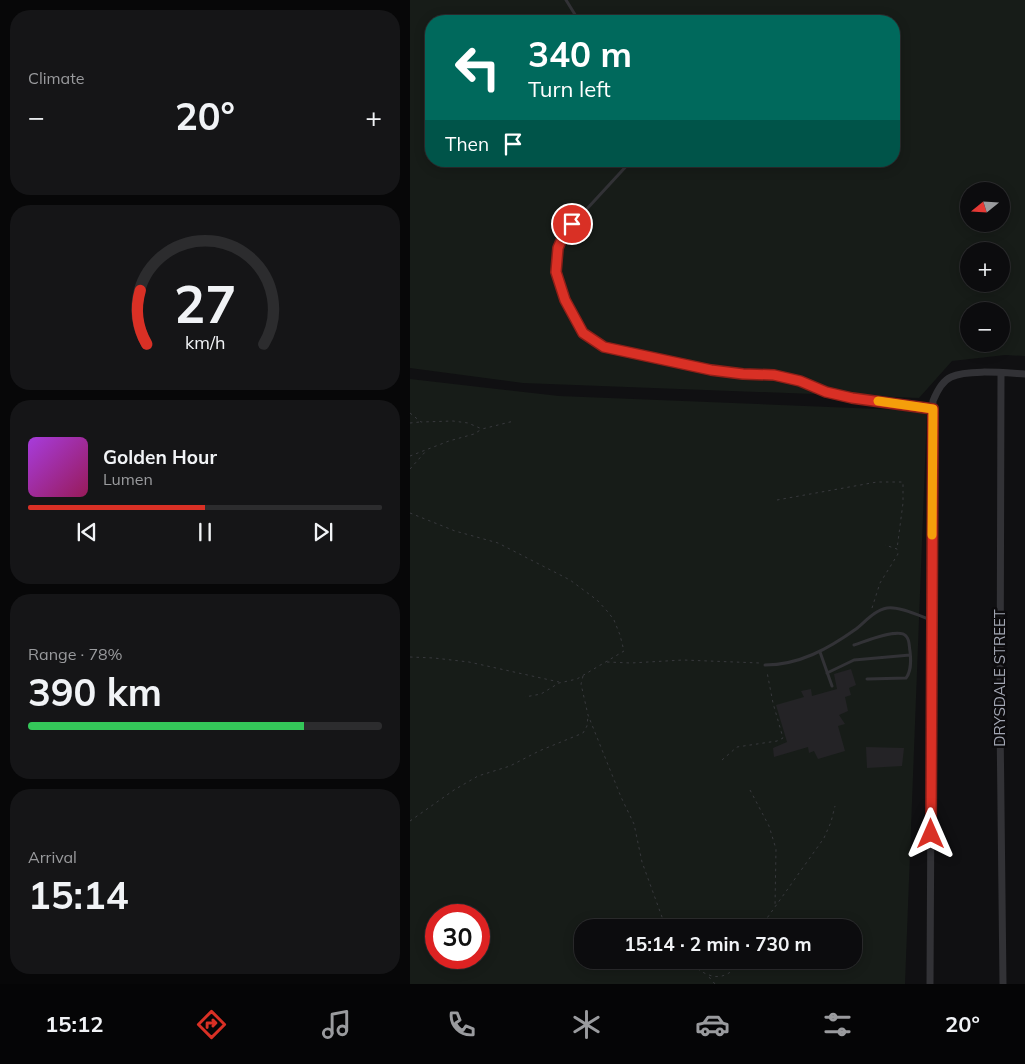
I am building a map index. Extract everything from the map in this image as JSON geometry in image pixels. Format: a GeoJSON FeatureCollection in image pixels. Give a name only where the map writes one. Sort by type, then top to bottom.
{"type":"FeatureCollection","features":[{"type":"Feature","properties":{"kind":"street"},"geometry":{"type":"LineString","coordinates":[[930,984],[933,401],[938,390],[950,377],[969,373],[1025,374]]}},
{"type":"Feature","properties":{"kind":"street","name":"DRYSDALE STREET"},"geometry":{"type":"LineString","coordinates":[[1000,373],[1000,720],[1003,984]]}},
{"type":"Feature","properties":{"kind":"lane"},"geometry":{"type":"LineString","coordinates":[[566,0],[575,15]]}},
{"type":"Feature","properties":{"kind":"lane"},"geometry":{"type":"LineString","coordinates":[[624,167],[572,224],[564,234],[558,248],[556,272],[559,285],[583,333],[604,347],[711,370],[774,375],[800,381],[842,396],[933,409]]}},
{"type":"Feature","properties":{"kind":"lane"},"geometry":{"type":"LineString","coordinates":[[764,665],[780,665],[820,652],[878,612],[887,608],[896,608],[932,620]]}},
{"type":"Feature","properties":{"kind":"lane"},"geometry":{"type":"LineString","coordinates":[[854,645],[901,632],[906,635],[908,640],[910,655],[909,675],[906,678],[867,679]]}},
{"type":"Feature","properties":{"kind":"lane"},"geometry":{"type":"LineString","coordinates":[[820,652],[832,686]]}},
{"type":"Feature","properties":{"kind":"lane"},"geometry":{"type":"LineString","coordinates":[[827,673],[854,660],[910,655]]}},
{"type":"Feature","properties":{"kind":"path"},"geometry":{"type":"LineString","coordinates":[[410,413],[421,422]]}},
{"type":"Feature","properties":{"kind":"path"},"geometry":{"type":"LineString","coordinates":[[410,456],[474,434],[482,428],[514,420]]}},
{"type":"Feature","properties":{"kind":"path"},"geometry":{"type":"LineString","coordinates":[[410,423],[453,421],[468,423],[482,428]]}},
{"type":"Feature","properties":{"kind":"path"},"geometry":{"type":"LineString","coordinates":[[410,469],[427,450]]}},
{"type":"Feature","properties":{"kind":"path"},"geometry":{"type":"LineString","coordinates":[[777,500],[877,482],[903,482],[898,554],[880,583],[870,618]]}},
{"type":"Feature","properties":{"kind":"path"},"geometry":{"type":"LineString","coordinates":[[410,513],[455,531],[498,543],[570,580],[608,612],[614,620],[624,645],[624,651],[576,679],[560,683],[541,694],[525,697]]}},
{"type":"Feature","properties":{"kind":"path"},"geometry":{"type":"LineString","coordinates":[[885,545],[897,549]]}},
{"type":"Feature","properties":{"kind":"path"},"geometry":{"type":"LineString","coordinates":[[410,657],[469,662],[560,683]]}},
{"type":"Feature","properties":{"kind":"path"},"geometry":{"type":"LineString","coordinates":[[606,662],[630,663],[684,660],[760,663],[764,665],[783,738],[777,741],[737,747],[722,760]]}},
{"type":"Feature","properties":{"kind":"path"},"geometry":{"type":"LineString","coordinates":[[583,675],[581,684],[588,715],[621,798],[634,824],[642,862],[663,919]]}},
{"type":"Feature","properties":{"kind":"path"},"geometry":{"type":"LineString","coordinates":[[410,821],[454,790],[478,776],[510,766],[539,751],[583,733],[587,726],[588,715]]}},
{"type":"Feature","properties":{"kind":"path"},"geometry":{"type":"LineString","coordinates":[[750,790],[769,826],[776,849],[775,908]]}},
{"type":"Feature","properties":{"kind":"path"},"geometry":{"type":"LineString","coordinates":[[767,919],[824,838],[832,822],[834,806]]}},
{"type":"Feature","properties":{"kind":"path"},"geometry":{"type":"LineString","coordinates":[[696,969],[715,984]]}},
{"type":"Feature","properties":{"kind":"path"},"geometry":{"type":"LineString","coordinates":[[708,977],[716,979],[726,977],[732,974],[736,969]]}},
{"type":"Feature","properties":{"kind":"shaded area"},"geometry":{"type":"Polygon","coordinates":[[[410,0],[1025,0],[1025,356],[1005,355],[952,361],[919,398],[523,383],[410,368],[410,0]]]}},
{"type":"Feature","properties":{"kind":"shaded area"},"geometry":{"type":"Polygon","coordinates":[[[410,379],[559,396],[927,411],[905,984],[410,984],[410,379]]]}},
{"type":"Feature","properties":{"kind":"building"},"geometry":{"type":"Polygon","coordinates":[[[851,669],[856,685],[849,688],[851,695],[845,697],[848,711],[839,715],[845,724],[838,726],[845,751],[818,759],[814,751],[809,753],[808,747],[774,757],[773,748],[787,742],[776,705],[804,697],[801,691],[811,689],[812,696],[837,689],[834,674],[851,669]]]}},
{"type":"Feature","properties":{"kind":"building"},"geometry":{"type":"Polygon","coordinates":[[[866,747],[904,748],[902,766],[867,768],[866,747]]]}},
{"type":"Feature","properties":{"kind":"slow traffic"},"geometry":{"type":"LineString","coordinates":[[878,401],[933,409],[932,535]]}},
{"type":"Feature","properties":{"kind":"route"},"geometry":{"type":"LineString","coordinates":[[572,224],[564,234],[558,248],[556,272],[559,285],[583,333],[604,347],[711,370],[774,375],[800,381],[826,392],[852,398],[933,409],[931,834]]}}]}
